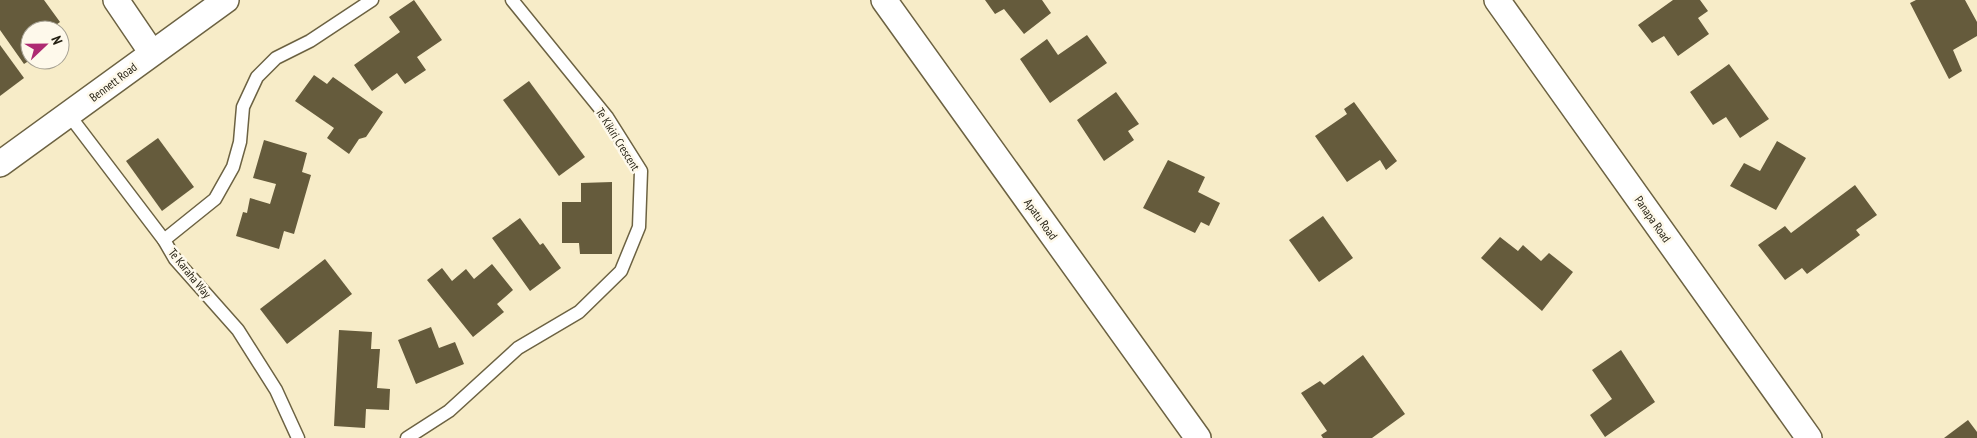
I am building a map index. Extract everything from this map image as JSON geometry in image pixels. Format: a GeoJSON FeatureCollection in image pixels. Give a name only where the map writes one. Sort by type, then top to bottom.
{"type":"FeatureCollection","features":[{"type":"Feature","properties":{"kind":"street"},"geometry":{"type":"LineString","coordinates":[[116,0],[152,53]]}},
{"type":"Feature","properties":{"kind":"street","name":"Bennett Road"},"geometry":{"type":"LineString","coordinates":[[0,164],[226,0]]}},
{"type":"Feature","properties":{"kind":"street","name":"Apatu Road"},"geometry":{"type":"LineString","coordinates":[[884,0],[1198,438]]}},
{"type":"Feature","properties":{"kind":"street","name":"Panapa Road"},"geometry":{"type":"LineString","coordinates":[[1497,0],[1809,438]]}},
{"type":"Feature","properties":{"kind":"lane"},"geometry":{"type":"LineString","coordinates":[[164,240],[215,199],[233,167],[240,142],[243,107],[257,77],[276,58],[310,41],[372,0]]}},
{"type":"Feature","properties":{"kind":"lane","name":"Te Kikiri Crescent"},"geometry":{"type":"LineString","coordinates":[[407,438],[449,411],[518,348],[579,312],[621,271],[639,227],[640,171],[607,117],[512,0]]}},
{"type":"Feature","properties":{"kind":"lane","name":"Te Karaha Way"},"geometry":{"type":"LineString","coordinates":[[69,115],[164,240],[175,259],[238,330],[276,390],[298,438]]}},
{"type":"Feature","properties":{"kind":"building"},"geometry":{"type":"Polygon","coordinates":[[[0,0],[44,0],[59,20],[20,20],[20,58],[0,30],[0,0]]]}},
{"type":"Feature","properties":{"kind":"building"},"geometry":{"type":"Polygon","coordinates":[[[414,0],[442,40],[417,57],[426,70],[405,84],[397,73],[372,91],[354,65],[400,32],[389,17],[414,0]]]}},
{"type":"Feature","properties":{"kind":"building"},"geometry":{"type":"Polygon","coordinates":[[[985,0],[1042,0],[1051,13],[1024,34],[1004,9],[995,14],[985,0]]]}},
{"type":"Feature","properties":{"kind":"building"},"geometry":{"type":"Polygon","coordinates":[[[1673,0],[1700,0],[1708,11],[1698,18],[1709,34],[1678,56],[1664,36],[1652,43],[1638,25],[1673,0]]]}},
{"type":"Feature","properties":{"kind":"building"},"geometry":{"type":"Polygon","coordinates":[[[1916,0],[1965,0],[1977,22],[1977,36],[1953,50],[1962,71],[1949,79],[1910,3],[1916,0]]]}},
{"type":"Feature","properties":{"kind":"building"},"geometry":{"type":"Polygon","coordinates":[[[1087,35],[1107,63],[1050,103],[1020,59],[1047,39],[1058,55],[1087,35]]]}},
{"type":"Feature","properties":{"kind":"building"},"geometry":{"type":"Polygon","coordinates":[[[0,45],[24,78],[0,96],[0,45]]]}},
{"type":"Feature","properties":{"kind":"building"},"geometry":{"type":"Polygon","coordinates":[[[1729,64],[1769,119],[1740,138],[1726,117],[1713,125],[1690,92],[1729,64]]]}},
{"type":"Feature","properties":{"kind":"building"},"geometry":{"type":"Polygon","coordinates":[[[314,75],[327,84],[333,77],[383,112],[366,137],[359,139],[349,154],[327,138],[334,128],[295,101],[314,75]]]}},
{"type":"Feature","properties":{"kind":"building"},"geometry":{"type":"Polygon","coordinates":[[[529,81],[585,157],[559,176],[503,100],[529,81]]]}},
{"type":"Feature","properties":{"kind":"building"},"geometry":{"type":"Polygon","coordinates":[[[1116,92],[1139,124],[1128,131],[1134,140],[1104,161],[1077,120],[1116,92]]]}},
{"type":"Feature","properties":{"kind":"building"},"geometry":{"type":"Polygon","coordinates":[[[1354,102],[1397,161],[1386,170],[1380,160],[1347,182],[1315,136],[1347,114],[1344,109],[1354,102]]]}},
{"type":"Feature","properties":{"kind":"building"},"geometry":{"type":"Polygon","coordinates":[[[158,138],[194,187],[162,211],[126,161],[158,138]]]}},
{"type":"Feature","properties":{"kind":"building"},"geometry":{"type":"Polygon","coordinates":[[[264,140],[307,153],[302,172],[311,175],[294,234],[284,231],[279,249],[236,236],[243,212],[247,213],[250,198],[270,204],[276,184],[253,178],[264,140]]]}},
{"type":"Feature","properties":{"kind":"building"},"geometry":{"type":"Polygon","coordinates":[[[1777,141],[1806,158],[1776,210],[1730,186],[1744,163],[1760,171],[1777,141]]]}},
{"type":"Feature","properties":{"kind":"building"},"geometry":{"type":"Polygon","coordinates":[[[1168,160],[1205,177],[1198,192],[1220,203],[1209,226],[1201,222],[1195,233],[1143,208],[1168,160]]]}},
{"type":"Feature","properties":{"kind":"building"},"geometry":{"type":"Polygon","coordinates":[[[612,182],[612,254],[580,254],[579,243],[562,243],[562,202],[581,202],[581,183],[612,182]]]}},
{"type":"Feature","properties":{"kind":"building"},"geometry":{"type":"Polygon","coordinates":[[[1855,185],[1877,215],[1856,230],[1860,235],[1807,274],[1802,268],[1785,280],[1758,245],[1785,226],[1791,233],[1855,185]]]}},
{"type":"Feature","properties":{"kind":"building"},"geometry":{"type":"Polygon","coordinates":[[[1323,216],[1353,258],[1319,282],[1289,240],[1323,216]]]}},
{"type":"Feature","properties":{"kind":"building"},"geometry":{"type":"Polygon","coordinates":[[[520,218],[540,245],[543,243],[561,268],[530,291],[492,238],[520,218]]]}},
{"type":"Feature","properties":{"kind":"building"},"geometry":{"type":"Polygon","coordinates":[[[1500,237],[1518,251],[1523,245],[1541,261],[1549,253],[1573,272],[1542,311],[1481,258],[1500,237]]]}},
{"type":"Feature","properties":{"kind":"building"},"geometry":{"type":"Polygon","coordinates":[[[325,259],[352,294],[287,344],[260,309],[325,259]]]}},
{"type":"Feature","properties":{"kind":"building"},"geometry":{"type":"Polygon","coordinates":[[[492,264],[513,290],[497,304],[504,312],[473,337],[427,280],[442,268],[452,281],[466,269],[474,279],[492,264]]]}},
{"type":"Feature","properties":{"kind":"building"},"geometry":{"type":"Polygon","coordinates":[[[431,327],[439,348],[455,342],[464,364],[416,384],[398,340],[431,327]]]}},
{"type":"Feature","properties":{"kind":"building"},"geometry":{"type":"Polygon","coordinates":[[[339,330],[372,332],[371,349],[380,349],[377,388],[390,389],[389,410],[366,409],[365,428],[334,426],[339,330]]]}},
{"type":"Feature","properties":{"kind":"building"},"geometry":{"type":"Polygon","coordinates":[[[1621,350],[1655,402],[1605,437],[1590,415],[1612,399],[1592,370],[1621,350]]]}},
{"type":"Feature","properties":{"kind":"building"},"geometry":{"type":"Polygon","coordinates":[[[1363,355],[1405,414],[1372,438],[1323,438],[1321,435],[1327,431],[1301,393],[1320,381],[1324,385],[1363,355]]]}},
{"type":"Feature","properties":{"kind":"building"},"geometry":{"type":"Polygon","coordinates":[[[1968,420],[1977,432],[1977,438],[1944,438],[1968,420]]]}}]}
